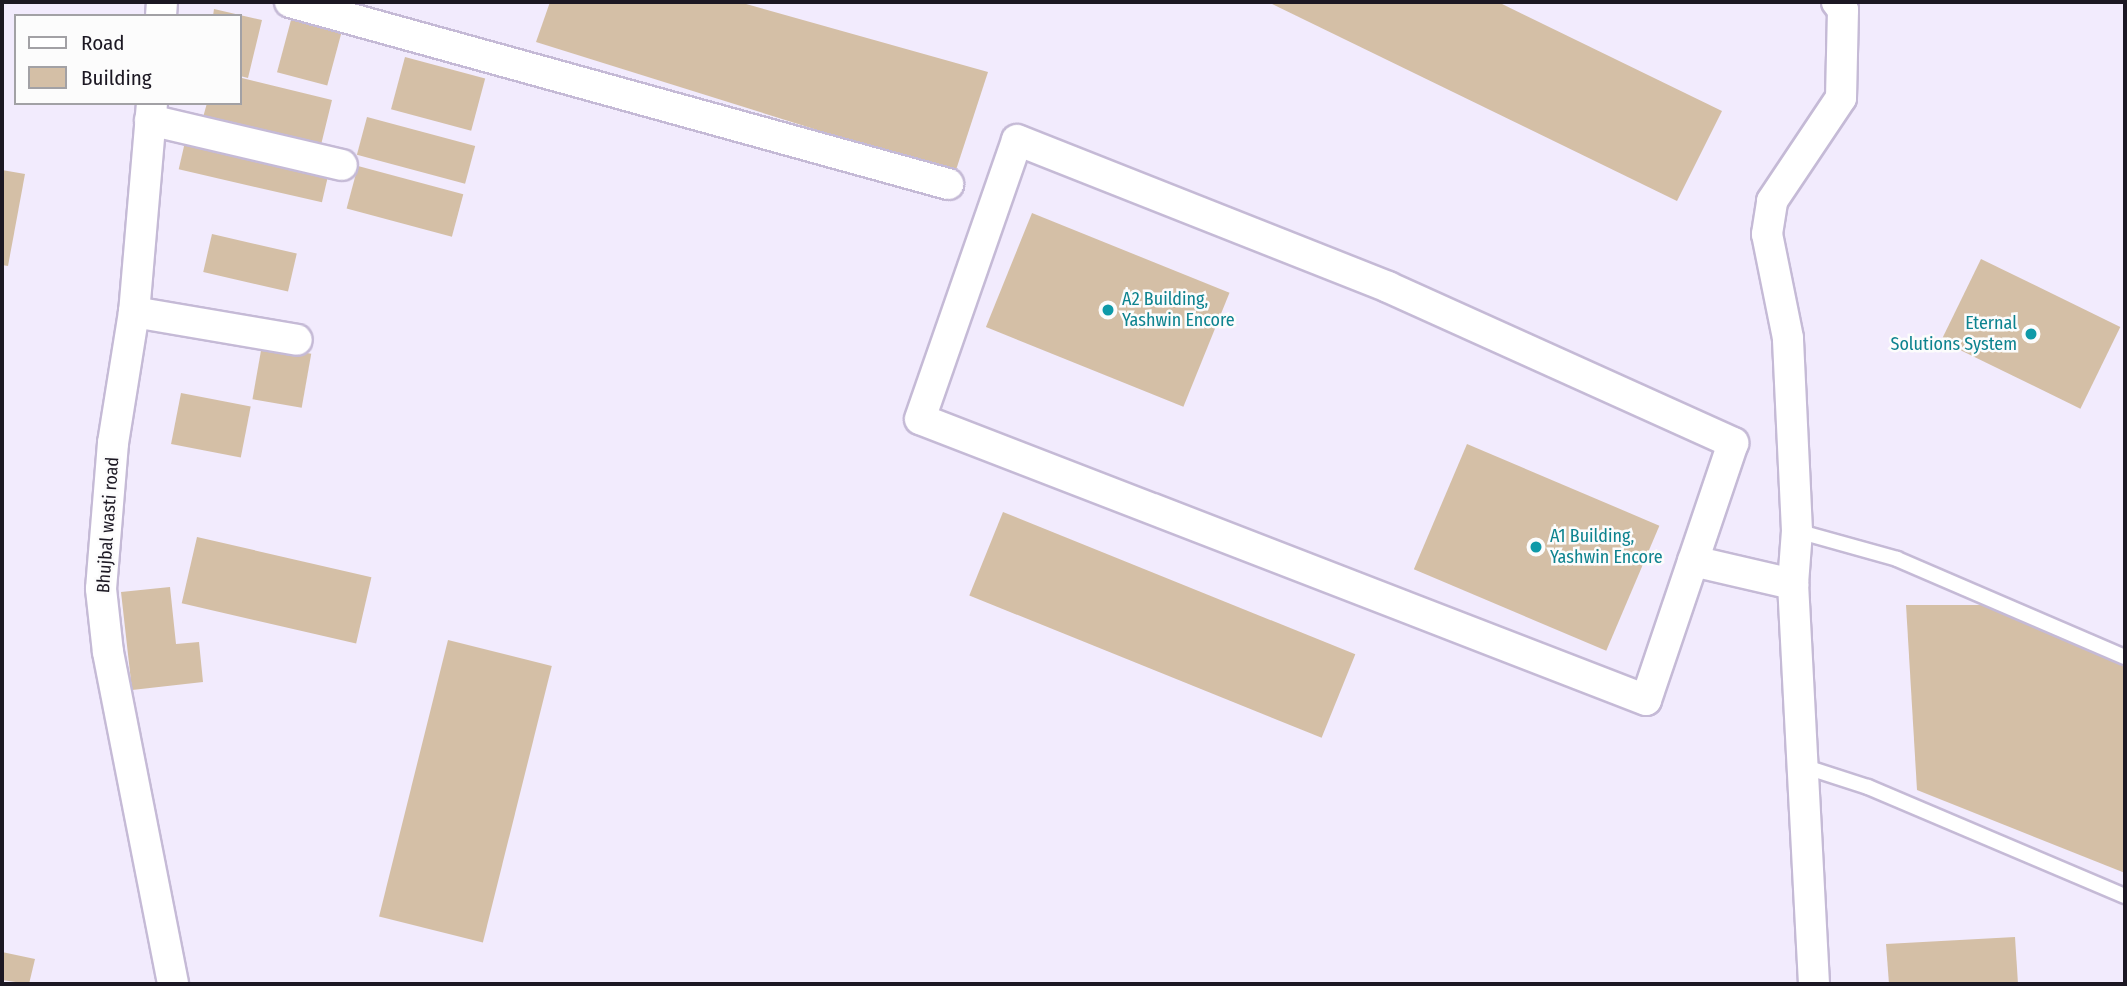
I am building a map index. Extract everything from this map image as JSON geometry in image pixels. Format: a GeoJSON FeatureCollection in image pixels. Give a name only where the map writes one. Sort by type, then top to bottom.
{"type":"FeatureCollection","features":[{"type":"Feature","properties":{"kind":"street"},"geometry":{"type":"LineString","coordinates":[[290,2],[948,184]]}},
{"type":"Feature","properties":{"kind":"street"},"geometry":{"type":"LineString","coordinates":[[1814,984],[1793,583],[1797,531],[1788,338],[1767,234],[1772,201],[1841,98],[1843,10],[1837,2]]}},
{"type":"Feature","properties":{"kind":"street"},"geometry":{"type":"LineString","coordinates":[[151,112],[342,165]]}},
{"type":"Feature","properties":{"kind":"street","name":"Bhujbal wasti road"},"geometry":{"type":"LineString","coordinates":[[151,112],[134,312],[113,443],[101,590],[108,652],[173,984]]}},
{"type":"Feature","properties":{"kind":"street"},"geometry":{"type":"LineString","coordinates":[[1017,141],[1388,287],[1733,443],[1693,561],[1646,699],[920,419],[1017,141]]}},
{"type":"Feature","properties":{"kind":"street"},"geometry":{"type":"LineString","coordinates":[[134,312],[297,340]]}},
{"type":"Feature","properties":{"kind":"street"},"geometry":{"type":"LineString","coordinates":[[1693,561],[1793,583]]}},
{"type":"Feature","properties":{"kind":"lane"},"geometry":{"type":"LineString","coordinates":[[1797,531],[1897,559],[2125,657]]}},
{"type":"Feature","properties":{"kind":"lane"},"geometry":{"type":"LineString","coordinates":[[1803,766],[1868,787],[2125,895]]}},
{"type":"Feature","properties":{"kind":"building"},"geometry":{"type":"Polygon","coordinates":[[[550,2],[739,2],[988,72],[955,173],[536,42],[550,2]]]}},
{"type":"Feature","properties":{"kind":"building"},"geometry":{"type":"Polygon","coordinates":[[[1268,2],[1498,2],[1722,111],[1677,201],[1268,2]]]}},
{"type":"Feature","properties":{"kind":"building"},"geometry":{"type":"Polygon","coordinates":[[[214,9],[236,14],[213,14],[214,9]]]}},
{"type":"Feature","properties":{"kind":"building"},"geometry":{"type":"Polygon","coordinates":[[[242,15],[262,20],[248,78],[242,76],[242,15]]]}},
{"type":"Feature","properties":{"kind":"building"},"geometry":{"type":"Polygon","coordinates":[[[291,20],[341,33],[327,86],[277,72],[291,20]]]}},
{"type":"Feature","properties":{"kind":"building"},"geometry":{"type":"Polygon","coordinates":[[[405,57],[485,78],[471,131],[391,109],[405,57]]]}},
{"type":"Feature","properties":{"kind":"building"},"geometry":{"type":"Polygon","coordinates":[[[242,78],[332,100],[320,149],[202,121],[206,105],[242,105],[242,78]]]}},
{"type":"Feature","properties":{"kind":"building"},"geometry":{"type":"Polygon","coordinates":[[[367,117],[475,146],[465,184],[357,155],[367,117]]]}},
{"type":"Feature","properties":{"kind":"building"},"geometry":{"type":"Polygon","coordinates":[[[185,142],[328,175],[322,202],[179,169],[185,142]]]}},
{"type":"Feature","properties":{"kind":"building"},"geometry":{"type":"Polygon","coordinates":[[[358,166],[463,194],[452,237],[347,209],[358,166]]]}},
{"type":"Feature","properties":{"kind":"building"},"geometry":{"type":"Polygon","coordinates":[[[2,170],[25,174],[8,266],[2,265],[2,170]]]}},
{"type":"Feature","properties":{"kind":"building","name":"A2 Building, Yashwin Encore"},"geometry":{"type":"Polygon","coordinates":[[[1032,213],[1229,293],[1183,407],[986,327],[1032,213]]]}},
{"type":"Feature","properties":{"kind":"building"},"geometry":{"type":"Polygon","coordinates":[[[212,234],[297,254],[288,292],[203,272],[212,234]]]}},
{"type":"Feature","properties":{"kind":"building","name":"Eternal Solutions System"},"geometry":{"type":"Polygon","coordinates":[[[1981,259],[2120,327],[2080,409],[1941,341],[1981,259]]]}},
{"type":"Feature","properties":{"kind":"building"},"geometry":{"type":"Polygon","coordinates":[[[262,345],[311,354],[302,408],[252,399],[262,345]]]}},
{"type":"Feature","properties":{"kind":"building"},"geometry":{"type":"Polygon","coordinates":[[[181,393],[251,407],[241,458],[171,444],[181,393]]]}},
{"type":"Feature","properties":{"kind":"building","name":"A1 Building, Yashwin Encore"},"geometry":{"type":"Polygon","coordinates":[[[1467,444],[1659,526],[1606,651],[1414,569],[1467,444]]]}},
{"type":"Feature","properties":{"kind":"building"},"geometry":{"type":"Polygon","coordinates":[[[1003,512],[1355,654],[1322,738],[969,595],[1003,512]]]}},
{"type":"Feature","properties":{"kind":"building"},"geometry":{"type":"Polygon","coordinates":[[[197,537],[371,577],[356,644],[182,603],[197,537]]]}},
{"type":"Feature","properties":{"kind":"building"},"geometry":{"type":"Polygon","coordinates":[[[170,587],[176,644],[199,642],[203,682],[132,690],[121,592],[170,587]]]}},
{"type":"Feature","properties":{"kind":"building"},"geometry":{"type":"Polygon","coordinates":[[[1906,605],[1984,605],[2125,666],[2125,873],[1917,790],[1906,605]]]}},
{"type":"Feature","properties":{"kind":"building"},"geometry":{"type":"Polygon","coordinates":[[[448,640],[552,666],[483,942],[379,917],[448,640]]]}},
{"type":"Feature","properties":{"kind":"building"},"geometry":{"type":"Polygon","coordinates":[[[2015,937],[2018,984],[1889,984],[1886,944],[2015,937]]]}},
{"type":"Feature","properties":{"kind":"building"},"geometry":{"type":"Polygon","coordinates":[[[2,952],[35,959],[29,984],[2,980],[2,952]]]}},
{"type":"Feature","properties":{"kind":"place","name":"A2 Building, Yashwin Encore"},"geometry":{"type":"Point","coordinates":[1108,310]}},
{"type":"Feature","properties":{"kind":"place","name":"Eternal Solutions System"},"geometry":{"type":"Point","coordinates":[2031,334]}},
{"type":"Feature","properties":{"kind":"place","name":"A1 Building, Yashwin Encore"},"geometry":{"type":"Point","coordinates":[1536,547]}}]}
